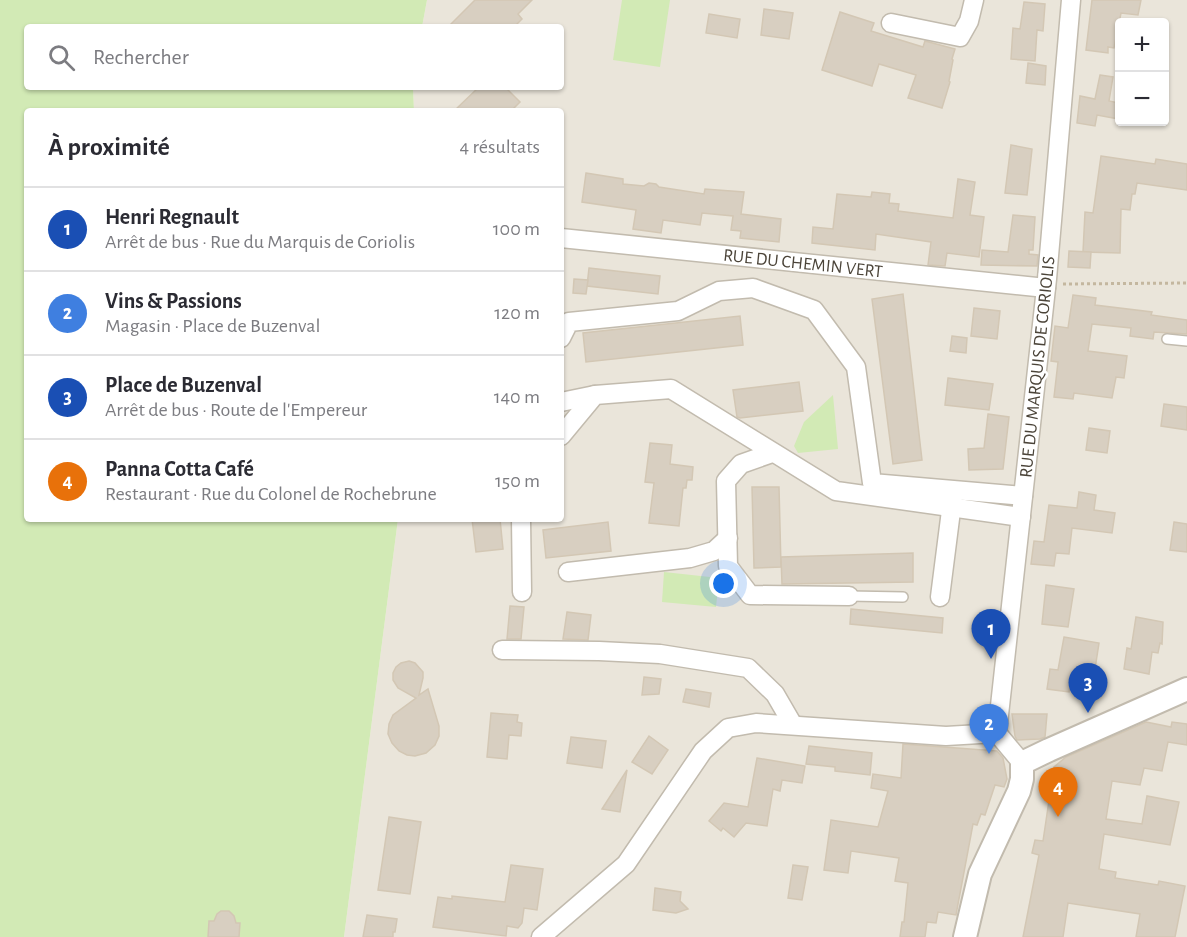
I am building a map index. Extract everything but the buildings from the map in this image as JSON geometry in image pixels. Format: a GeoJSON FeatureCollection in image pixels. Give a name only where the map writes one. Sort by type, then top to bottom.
{"type":"FeatureCollection","features":[{"type":"Feature","properties":{"kind":"street"},"geometry":{"type":"LineString","coordinates":[[891,23],[960,37],[969,21],[974,0]]}},
{"type":"Feature","properties":{"kind":"street","name":"RUE DU MARQUIS DE CORIOLIS"},"geometry":{"type":"LineString","coordinates":[[997,733],[1046,286],[1071,0]]}},
{"type":"Feature","properties":{"kind":"street","name":"RUE DU CHEMIN VERT"},"geometry":{"type":"LineString","coordinates":[[564,238],[1046,286]]}},
{"type":"Feature","properties":{"kind":"street"},"geometry":{"type":"LineString","coordinates":[[564,332],[569,322],[678,311],[719,291],[753,288],[814,310],[856,367],[871,489]]}},
{"type":"Feature","properties":{"kind":"street"},"geometry":{"type":"LineString","coordinates":[[564,401],[595,395],[671,389],[836,491],[871,489],[952,498],[1023,496]]}},
{"type":"Feature","properties":{"kind":"street"},"geometry":{"type":"LineString","coordinates":[[564,432],[595,395]]}},
{"type":"Feature","properties":{"kind":"street"},"geometry":{"type":"LineString","coordinates":[[772,453],[741,464],[726,481],[728,566],[750,595],[849,596]]}},
{"type":"Feature","properties":{"kind":"street"},"geometry":{"type":"LineString","coordinates":[[952,498],[1021,517]]}},
{"type":"Feature","properties":{"kind":"street"},"geometry":{"type":"LineString","coordinates":[[940,597],[952,498]]}},
{"type":"Feature","properties":{"kind":"street"},"geometry":{"type":"LineString","coordinates":[[521,522],[522,592]]}},
{"type":"Feature","properties":{"kind":"street"},"geometry":{"type":"LineString","coordinates":[[568,572],[690,558],[714,551],[728,538]]}},
{"type":"Feature","properties":{"kind":"street"},"geometry":{"type":"LineString","coordinates":[[502,650],[660,654],[748,668],[775,694],[793,725]]}},
{"type":"Feature","properties":{"kind":"street"},"geometry":{"type":"LineString","coordinates":[[1022,764],[1187,689]]}},
{"type":"Feature","properties":{"kind":"street"},"geometry":{"type":"LineString","coordinates":[[541,937],[626,864],[703,751],[728,728],[756,723],[946,736],[997,733],[1022,764],[1022,779],[980,874],[965,937]]}},
{"type":"Feature","properties":{"kind":"lane"},"geometry":{"type":"LineString","coordinates":[[1167,339],[1187,341]]}},
{"type":"Feature","properties":{"kind":"lane"},"geometry":{"type":"LineString","coordinates":[[849,596],[903,597]]}},
{"type":"Feature","properties":{"kind":"path"},"geometry":{"type":"LineString","coordinates":[[1046,286],[1187,283]]}},
{"type":"Feature","properties":{"kind":"shaded area"},"geometry":{"type":"Polygon","coordinates":[[[427,0],[1187,0],[1187,937],[344,937],[398,522],[564,522],[564,108],[414,108],[413,90],[564,90],[564,24],[423,24],[427,0]]]}},
{"type":"Feature","properties":{"kind":"green space"},"geometry":{"type":"Polygon","coordinates":[[[0,0],[427,0],[423,24],[24,24],[24,90],[413,90],[414,108],[24,108],[24,522],[398,522],[344,937],[0,937],[0,0]]]}},
{"type":"Feature","properties":{"kind":"green space"},"geometry":{"type":"Polygon","coordinates":[[[622,0],[670,0],[660,67],[613,60],[622,0]]]}},
{"type":"Feature","properties":{"kind":"green space"},"geometry":{"type":"Polygon","coordinates":[[[833,395],[838,449],[798,453],[794,446],[804,422],[833,395]]]}},
{"type":"Feature","properties":{"kind":"green space"},"geometry":{"type":"Polygon","coordinates":[[[664,572],[719,578],[716,607],[662,602],[664,572]]]}},
{"type":"Feature","properties":{"kind":"place","name":"Henri Regnault"},"geometry":{"type":"Point","coordinates":[991,659]}},
{"type":"Feature","properties":{"kind":"place","name":"Place de Buzenval"},"geometry":{"type":"Point","coordinates":[1088,713]}},
{"type":"Feature","properties":{"kind":"place","name":"Vins & Passions"},"geometry":{"type":"Point","coordinates":[989,754]}},
{"type":"Feature","properties":{"kind":"place","name":"Panna Cotta Café"},"geometry":{"type":"Point","coordinates":[1058,817]}}]}
